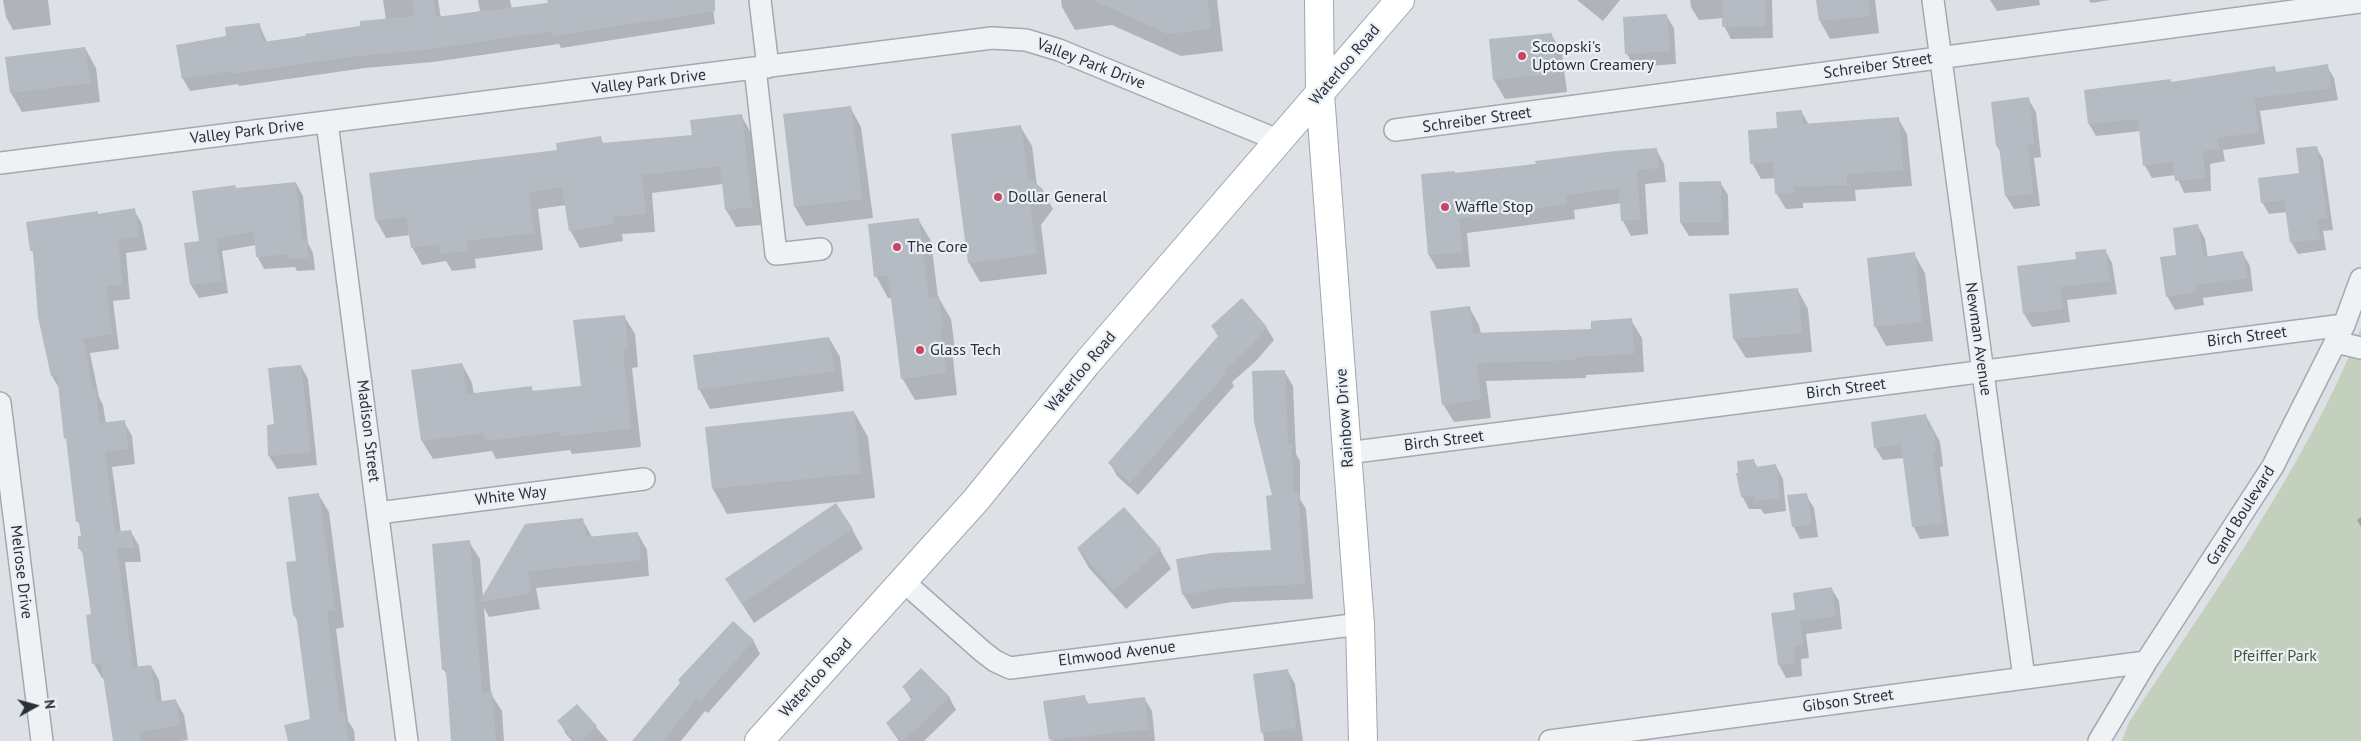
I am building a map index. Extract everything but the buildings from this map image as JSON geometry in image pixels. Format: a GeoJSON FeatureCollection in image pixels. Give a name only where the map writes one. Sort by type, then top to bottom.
{"type":"FeatureCollection","features":[{"type":"Feature","properties":{"kind":"main road","name":"Rainbow Drive"},"geometry":{"type":"LineString","coordinates":[[1319,0],[1320,94],[1360,624],[1363,741]]}},
{"type":"Feature","properties":{"kind":"main road","name":"Waterloo Road"},"geometry":{"type":"LineString","coordinates":[[759,741],[976,500],[1087,363],[1400,0]]}},
{"type":"Feature","properties":{"kind":"street"},"geometry":{"type":"LineString","coordinates":[[760,0],[762,68],[776,254],[821,249]]}},
{"type":"Feature","properties":{"kind":"street","name":"Newman Avenue"},"geometry":{"type":"LineString","coordinates":[[1933,0],[2024,678]]}},
{"type":"Feature","properties":{"kind":"street","name":"Schreiber Street"},"geometry":{"type":"LineString","coordinates":[[1396,130],[2361,2]]}},
{"type":"Feature","properties":{"kind":"street","name":"Valley Park Drive"},"geometry":{"type":"LineString","coordinates":[[0,163],[992,38],[1026,40],[1083,58],[1280,141]]}},
{"type":"Feature","properties":{"kind":"street","name":"Madison Street"},"geometry":{"type":"LineString","coordinates":[[327,122],[406,741]]}},
{"type":"Feature","properties":{"kind":"street","name":"Grand Boulevard"},"geometry":{"type":"LineString","coordinates":[[2099,741],[2146,662],[2273,466],[2340,333],[2361,279]]}},
{"type":"Feature","properties":{"kind":"street"},"geometry":{"type":"LineString","coordinates":[[2340,333],[2361,348]]}},
{"type":"Feature","properties":{"kind":"street","name":"Birch Street"},"geometry":{"type":"LineString","coordinates":[[1347,454],[1983,371],[2340,333]]}},
{"type":"Feature","properties":{"kind":"street","name":"Melrose Drive"},"geometry":{"type":"LineString","coordinates":[[0,403],[42,741]]}},
{"type":"Feature","properties":{"kind":"street","name":"White Way"},"geometry":{"type":"LineString","coordinates":[[378,513],[644,479]]}},
{"type":"Feature","properties":{"kind":"street","name":"Elmwood Avenue"},"geometry":{"type":"LineString","coordinates":[[904,582],[982,651],[1010,668],[1360,624]]}},
{"type":"Feature","properties":{"kind":"street","name":"Gibson Street"},"geometry":{"type":"LineString","coordinates":[[1550,741],[2146,662]]}},
{"type":"Feature","properties":{"kind":"green space","name":"Pfeiffer Park"},"geometry":{"type":"Polygon","coordinates":[[[2361,328],[2361,741],[2122,741],[2129,722],[2255,531],[2284,482],[2338,380],[2361,328]]]}},
{"type":"Feature","properties":{"kind":"place","name":"Scoopski's Uptown Creamery"},"geometry":{"type":"Point","coordinates":[1522,56]}},
{"type":"Feature","properties":{"kind":"place","name":"Dollar General"},"geometry":{"type":"Point","coordinates":[998,197]}},
{"type":"Feature","properties":{"kind":"place","name":"Waffle Stop"},"geometry":{"type":"Point","coordinates":[1445,207]}},
{"type":"Feature","properties":{"kind":"place","name":"The Core"},"geometry":{"type":"Point","coordinates":[897,247]}},
{"type":"Feature","properties":{"kind":"place","name":"Glass Tech"},"geometry":{"type":"Point","coordinates":[920,350]}}]}
